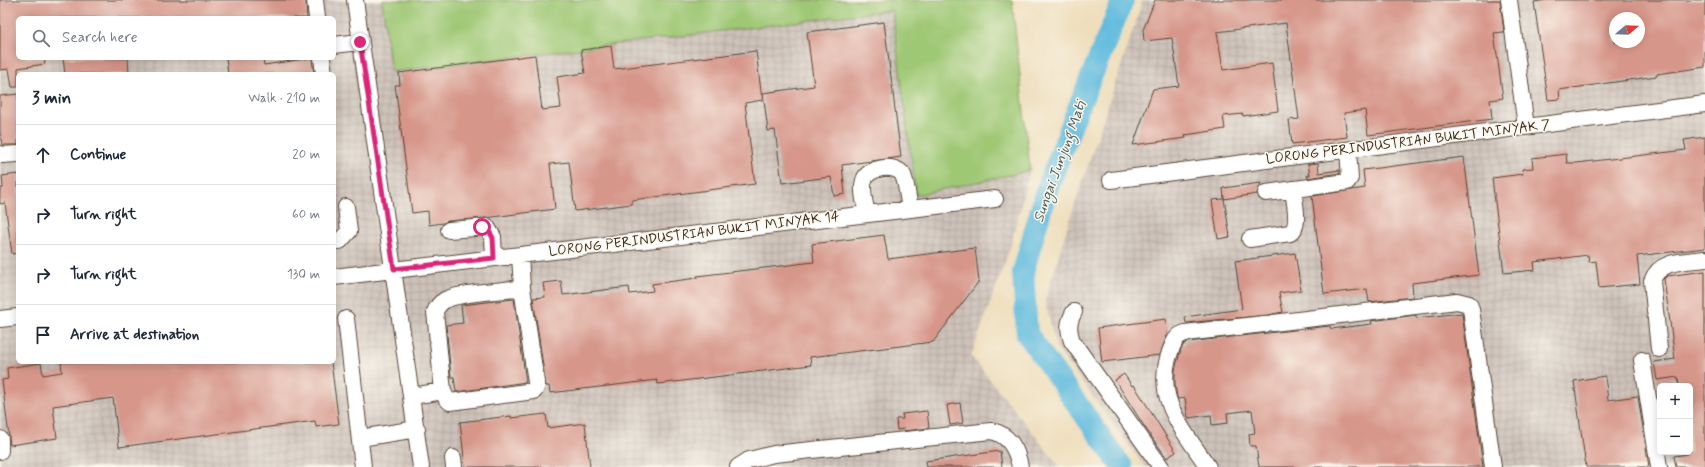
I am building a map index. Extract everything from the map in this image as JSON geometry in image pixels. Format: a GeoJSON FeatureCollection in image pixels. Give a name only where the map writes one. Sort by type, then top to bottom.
{"type":"FeatureCollection","features":[{"type":"Feature","properties":{"kind":"street"},"geometry":{"type":"LineString","coordinates":[[315,0],[317,16]]}},
{"type":"Feature","properties":{"kind":"street"},"geometry":{"type":"LineString","coordinates":[[355,0],[417,429],[421,467]]}},
{"type":"Feature","properties":{"kind":"street"},"geometry":{"type":"LineString","coordinates":[[1509,0],[1526,127]]}},
{"type":"Feature","properties":{"kind":"street"},"geometry":{"type":"LineString","coordinates":[[336,45],[360,42]]}},
{"type":"Feature","properties":{"kind":"street"},"geometry":{"type":"LineString","coordinates":[[322,60],[324,72]]}},
{"type":"Feature","properties":{"kind":"street","name":"LORONG PERINDUSTRIAN BUKIT MINYAK 7"},"geometry":{"type":"LineString","coordinates":[[1111,180],[1705,104]]}},
{"type":"Feature","properties":{"kind":"street"},"geometry":{"type":"LineString","coordinates":[[1266,193],[1348,181],[1350,176],[1348,150]]}},
{"type":"Feature","properties":{"kind":"street"},"geometry":{"type":"LineString","coordinates":[[0,154],[16,154]]}},
{"type":"Feature","properties":{"kind":"street"},"geometry":{"type":"LineString","coordinates":[[867,214],[863,186],[866,175],[873,170],[894,168],[899,170],[903,176],[910,209]]}},
{"type":"Feature","properties":{"kind":"street"},"geometry":{"type":"LineString","coordinates":[[1250,240],[1290,233],[1294,230],[1296,222],[1293,189]]}},
{"type":"Feature","properties":{"kind":"street","name":"LORONG PERINDUSTRIAN BUKIT MINYAK 14"},"geometry":{"type":"LineString","coordinates":[[336,277],[995,199]]}},
{"type":"Feature","properties":{"kind":"street"},"geometry":{"type":"LineString","coordinates":[[336,241],[340,240],[349,231],[346,207]]}},
{"type":"Feature","properties":{"kind":"street"},"geometry":{"type":"LineString","coordinates":[[450,230],[487,227],[493,238],[494,258]]}},
{"type":"Feature","properties":{"kind":"street"},"geometry":{"type":"LineString","coordinates":[[520,255],[522,288],[536,388],[534,391],[450,402],[446,398],[444,391],[435,312],[437,306],[443,301],[456,296],[522,288]]}},
{"type":"Feature","properties":{"kind":"street"},"geometry":{"type":"LineString","coordinates":[[1659,349],[1652,281],[1654,276],[1663,267],[1671,263],[1705,259]]}},
{"type":"Feature","properties":{"kind":"street"},"geometry":{"type":"LineString","coordinates":[[1208,467],[1173,412],[1165,389],[1165,370],[1176,338],[1185,333],[1457,301],[1469,304],[1472,309],[1493,467]]}},
{"type":"Feature","properties":{"kind":"street"},"geometry":{"type":"LineString","coordinates":[[1074,312],[1068,322],[1072,341],[1161,467]]}},
{"type":"Feature","properties":{"kind":"street"},"geometry":{"type":"LineString","coordinates":[[0,319],[16,317]]}},
{"type":"Feature","properties":{"kind":"street"},"geometry":{"type":"LineString","coordinates":[[346,319],[364,467]]}},
{"type":"Feature","properties":{"kind":"street"},"geometry":{"type":"LineString","coordinates":[[1642,360],[1659,467]]}},
{"type":"Feature","properties":{"kind":"street"},"geometry":{"type":"LineString","coordinates":[[412,396],[444,391]]}},
{"type":"Feature","properties":{"kind":"street"},"geometry":{"type":"LineString","coordinates":[[360,438],[417,429]]}},
{"type":"Feature","properties":{"kind":"street"},"geometry":{"type":"LineString","coordinates":[[738,467],[749,460],[774,454],[991,431],[1000,432],[1011,443],[1018,458],[1020,467]]}},
{"type":"Feature","properties":{"kind":"street"},"geometry":{"type":"LineString","coordinates":[[0,439],[0,451]]}},
{"type":"Feature","properties":{"kind":"shaded area"},"geometry":{"type":"Polygon","coordinates":[[[0,0],[1012,0],[1030,169],[1010,248],[971,356],[1060,467],[0,467],[0,0]]]}},
{"type":"Feature","properties":{"kind":"shaded area"},"geometry":{"type":"Polygon","coordinates":[[[1143,0],[1705,0],[1705,467],[1145,467],[1056,347],[1045,301],[1065,234],[1143,0]]]}},
{"type":"Feature","properties":{"kind":"green space"},"geometry":{"type":"Polygon","coordinates":[[[382,0],[1012,0],[1030,169],[1019,173],[916,195],[892,10],[391,72],[382,0]]]}},
{"type":"Feature","properties":{"kind":"building"},"geometry":{"type":"Polygon","coordinates":[[[0,0],[306,0],[307,16],[16,16],[16,60],[44,60],[45,64],[18,68],[18,72],[16,72],[16,87],[12,87],[9,69],[0,70],[0,0]]]}},
{"type":"Feature","properties":{"kind":"building"},"geometry":{"type":"Polygon","coordinates":[[[1155,0],[1500,0],[1504,32],[1494,33],[1503,98],[1490,100],[1492,119],[1368,135],[1365,110],[1344,113],[1347,137],[1292,144],[1289,120],[1299,119],[1286,23],[1217,32],[1223,70],[1272,63],[1278,111],[1243,116],[1243,114],[1223,116],[1225,129],[1185,135],[1186,138],[1133,145],[1153,89],[1179,86],[1172,38],[1144,41],[1143,30],[1155,0]]]}},
{"type":"Feature","properties":{"kind":"building"},"geometry":{"type":"Polygon","coordinates":[[[1547,0],[1705,0],[1705,67],[1657,74],[1657,76],[1559,90],[1560,99],[1548,100],[1534,2],[1547,0]]]}},
{"type":"Feature","properties":{"kind":"building"},"geometry":{"type":"Polygon","coordinates":[[[884,22],[901,157],[842,165],[845,194],[834,196],[831,177],[782,183],[775,130],[768,131],[763,93],[814,86],[807,32],[884,22]]]}},
{"type":"Feature","properties":{"kind":"building"},"geometry":{"type":"Polygon","coordinates":[[[611,46],[614,69],[756,51],[762,100],[745,103],[755,184],[632,200],[632,204],[575,211],[569,162],[550,164],[555,209],[448,221],[429,225],[428,211],[412,213],[395,85],[400,85],[399,73],[535,55],[542,110],[561,108],[557,77],[585,73],[581,50],[611,46]]]}},
{"type":"Feature","properties":{"kind":"building"},"geometry":{"type":"Polygon","coordinates":[[[63,60],[128,60],[129,72],[65,72],[63,60]]]}},
{"type":"Feature","properties":{"kind":"building"},"geometry":{"type":"Polygon","coordinates":[[[226,60],[263,60],[264,65],[298,60],[312,60],[314,72],[228,72],[226,60]]]}},
{"type":"Feature","properties":{"kind":"building"},"geometry":{"type":"Polygon","coordinates":[[[16,94],[16,145],[2,145],[0,132],[0,96],[16,94]]]}},
{"type":"Feature","properties":{"kind":"building"},"geometry":{"type":"Polygon","coordinates":[[[1705,137],[1705,248],[1637,256],[1640,284],[1599,288],[1596,261],[1589,262],[1588,255],[1534,262],[1535,270],[1504,273],[1492,178],[1523,174],[1522,169],[1533,168],[1532,158],[1566,154],[1567,163],[1577,163],[1686,150],[1684,140],[1705,137]]]}},
{"type":"Feature","properties":{"kind":"building"},"geometry":{"type":"Polygon","coordinates":[[[1464,157],[1479,275],[1412,283],[1413,297],[1369,302],[1367,289],[1324,294],[1312,196],[1365,188],[1363,170],[1464,157]]]}},
{"type":"Feature","properties":{"kind":"building"},"geometry":{"type":"Polygon","coordinates":[[[1318,163],[1319,173],[1340,170],[1340,173],[1308,178],[1307,175],[1310,175],[1308,164],[1318,163]]]}},
{"type":"Feature","properties":{"kind":"building"},"geometry":{"type":"Polygon","coordinates":[[[16,174],[16,253],[12,254],[5,203],[0,204],[0,189],[3,188],[2,176],[16,174]]]}},
{"type":"Feature","properties":{"kind":"building"},"geometry":{"type":"Polygon","coordinates":[[[1261,183],[1257,194],[1224,199],[1223,188],[1261,183]]]}},
{"type":"Feature","properties":{"kind":"building"},"geometry":{"type":"Polygon","coordinates":[[[1224,199],[1230,237],[1218,239],[1212,200],[1224,199]]]}},
{"type":"Feature","properties":{"kind":"building"},"geometry":{"type":"Polygon","coordinates":[[[884,235],[888,259],[975,248],[979,281],[933,342],[810,357],[811,365],[658,384],[657,380],[550,393],[549,386],[546,386],[533,298],[545,297],[543,283],[561,281],[563,295],[629,287],[630,294],[653,291],[652,284],[697,278],[697,276],[814,262],[812,244],[884,235]]]}},
{"type":"Feature","properties":{"kind":"building"},"geometry":{"type":"Polygon","coordinates":[[[1295,253],[1301,290],[1279,293],[1283,312],[1268,315],[1186,323],[1185,317],[1242,309],[1235,261],[1295,253]]]}},
{"type":"Feature","properties":{"kind":"building"},"geometry":{"type":"Polygon","coordinates":[[[1705,271],[1705,467],[1676,467],[1674,456],[1693,455],[1693,383],[1679,383],[1678,377],[1657,380],[1654,362],[1675,359],[1664,279],[1667,276],[1705,271]]]}},
{"type":"Feature","properties":{"kind":"building"},"geometry":{"type":"Polygon","coordinates":[[[514,299],[526,382],[456,392],[454,377],[451,377],[446,325],[463,323],[461,305],[514,299]]]}},
{"type":"Feature","properties":{"kind":"building"},"geometry":{"type":"Polygon","coordinates":[[[1462,313],[1483,467],[1259,467],[1256,446],[1250,446],[1249,434],[1255,433],[1252,410],[1227,413],[1228,423],[1212,425],[1211,415],[1188,418],[1185,398],[1178,399],[1177,397],[1175,370],[1181,349],[1187,342],[1330,326],[1331,329],[1372,324],[1371,321],[1416,315],[1416,318],[1462,313]]]}},
{"type":"Feature","properties":{"kind":"building"},"geometry":{"type":"Polygon","coordinates":[[[1166,319],[1167,335],[1160,355],[1102,362],[1098,328],[1166,319]]]}},
{"type":"Feature","properties":{"kind":"building"},"geometry":{"type":"Polygon","coordinates":[[[41,364],[43,375],[62,372],[61,364],[331,364],[339,424],[316,427],[315,421],[119,447],[113,398],[53,406],[57,438],[10,445],[2,380],[8,379],[7,368],[41,364]]]}},
{"type":"Feature","properties":{"kind":"building"},"geometry":{"type":"Polygon","coordinates":[[[1124,374],[1132,386],[1134,385],[1176,452],[1167,458],[1146,429],[1115,380],[1124,374]]]}},
{"type":"Feature","properties":{"kind":"building"},"geometry":{"type":"Polygon","coordinates":[[[1605,376],[1608,400],[1638,396],[1649,467],[1586,467],[1574,381],[1605,376]]]}},
{"type":"Feature","properties":{"kind":"building"},"geometry":{"type":"Polygon","coordinates":[[[960,403],[963,423],[950,425],[947,405],[960,403]]]}},
{"type":"Feature","properties":{"kind":"building"},"geometry":{"type":"Polygon","coordinates":[[[927,411],[929,428],[904,431],[904,429],[897,430],[896,419],[903,419],[902,414],[927,411]]]}},
{"type":"Feature","properties":{"kind":"building"},"geometry":{"type":"Polygon","coordinates":[[[546,414],[548,428],[585,423],[590,467],[465,467],[460,422],[511,416],[511,418],[546,414]]]}},
{"type":"Feature","properties":{"kind":"building"},"geometry":{"type":"Polygon","coordinates":[[[1000,451],[1002,467],[927,467],[926,461],[1000,451]]]}},
{"type":"Feature","properties":{"kind":"waterway","name":"Sungai Junjung Mati"},"geometry":{"type":"LineString","coordinates":[[1122,467],[1027,334],[1023,272],[1046,192],[1077,111],[1123,0]]}},
{"type":"Feature","properties":{"kind":"route"},"geometry":{"type":"LineString","coordinates":[[360,42],[394,269],[494,258],[492,234],[487,227],[482,227]]}}]}
